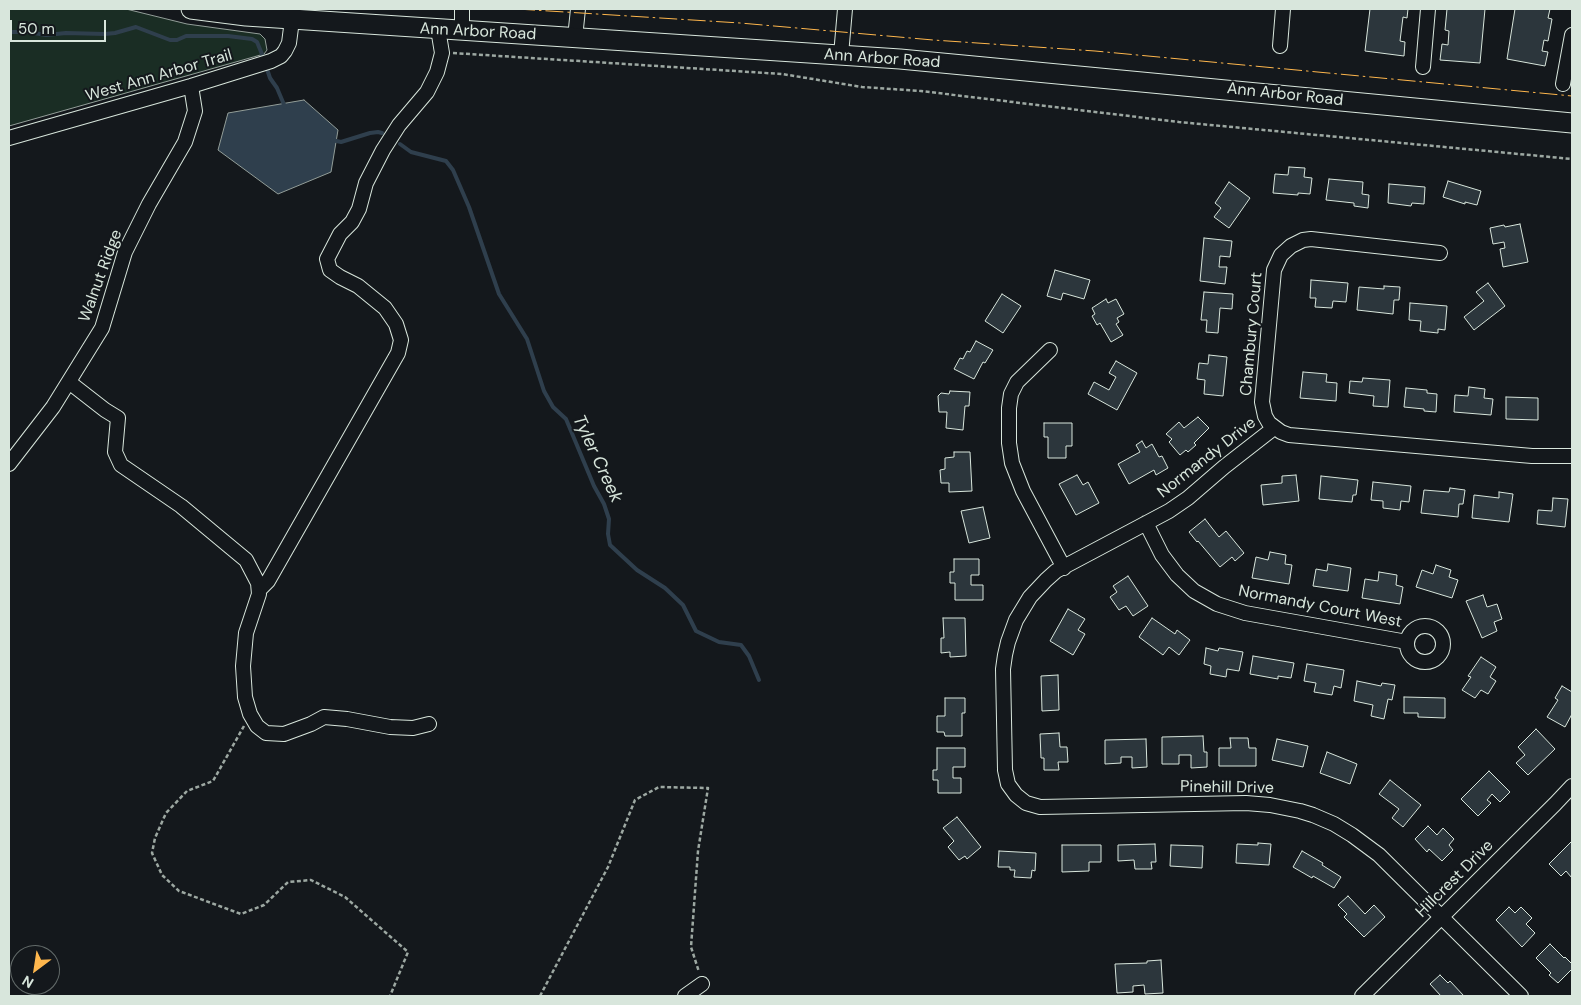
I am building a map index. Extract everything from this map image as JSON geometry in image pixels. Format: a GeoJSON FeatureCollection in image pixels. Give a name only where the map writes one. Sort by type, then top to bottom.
{"type":"FeatureCollection","features":[{"type":"Feature","properties":{"kind":"main road","name":"Ann Arbor Road"},"geometry":{"type":"LineString","coordinates":[[190,9],[292,20],[900,59],[1572,123]]}},
{"type":"Feature","properties":{"kind":"street"},"geometry":{"type":"LineString","coordinates":[[462,9],[462,30]]}},
{"type":"Feature","properties":{"kind":"street"},"geometry":{"type":"LineString","coordinates":[[575,38],[578,9]]}},
{"type":"Feature","properties":{"kind":"street"},"geometry":{"type":"LineString","coordinates":[[841,56],[845,9]]}},
{"type":"Feature","properties":{"kind":"street"},"geometry":{"type":"LineString","coordinates":[[1280,46],[1283,9]]}},
{"type":"Feature","properties":{"kind":"street"},"geometry":{"type":"LineString","coordinates":[[1423,67],[1428,9]]}},
{"type":"Feature","properties":{"kind":"street","name":"West Ann Arbor Trail"},"geometry":{"type":"LineString","coordinates":[[9,138],[266,63],[281,56],[285,51],[289,42],[292,20]]}},
{"type":"Feature","properties":{"kind":"street"},"geometry":{"type":"LineString","coordinates":[[259,590],[268,581],[398,353],[400,340],[396,324],[386,308],[358,286],[330,270],[327,259],[340,234],[352,222],[359,208],[366,183],[383,150],[399,125],[427,92],[437,72],[442,53],[438,29]]}},
{"type":"Feature","properties":{"kind":"street"},"geometry":{"type":"LineString","coordinates":[[1563,84],[1572,35]]}},
{"type":"Feature","properties":{"kind":"street","name":"Walnut Ridge"},"geometry":{"type":"LineString","coordinates":[[9,464],[53,407],[102,328],[125,252],[149,204],[185,142],[195,111],[191,86]]}},
{"type":"Feature","properties":{"kind":"street","name":"Chambury Court"},"geometry":{"type":"LineString","coordinates":[[1274,428],[1265,416],[1262,402],[1274,270],[1281,255],[1291,246],[1303,240],[1440,253]]}},
{"type":"Feature","properties":{"kind":"street"},"geometry":{"type":"LineString","coordinates":[[1050,350],[1016,382],[1011,394],[1009,408],[1009,444],[1012,463],[1023,491],[1064,568]]}},
{"type":"Feature","properties":{"kind":"street"},"geometry":{"type":"LineString","coordinates":[[69,382],[118,418],[115,452],[120,465],[181,506],[246,560],[258,583],[259,590],[246,634],[243,666],[245,697],[250,714],[257,726],[266,733],[284,734],[311,724],[324,716],[390,727],[413,728],[429,724]]}},
{"type":"Feature","properties":{"kind":"street","name":"Normandy Drive"},"geometry":{"type":"LineString","coordinates":[[1016,795],[1008,784],[1005,770],[1004,668],[1008,642],[1022,608],[1046,580],[1188,498],[1274,428],[1289,435],[1532,456],[1572,456]]}},
{"type":"Feature","properties":{"kind":"street","name":"Normandy Court West"},"geometry":{"type":"LineString","coordinates":[[1146,523],[1162,555],[1177,575],[1194,590],[1217,604],[1245,613],[1407,642]]}},
{"type":"Feature","properties":{"kind":"street","name":"Hillcrest Drive"},"geometry":{"type":"LineString","coordinates":[[1362,996],[1572,786]]}},
{"type":"Feature","properties":{"kind":"street","name":"Pinehill Drive"},"geometry":{"type":"LineString","coordinates":[[1016,795],[1026,803],[1040,807],[1246,803],[1270,805],[1300,811],[1334,824],[1366,844],[1379,855],[1521,996]]}},
{"type":"Feature","properties":{"kind":"street"},"geometry":{"type":"LineString","coordinates":[[685,996],[702,984]]}},
{"type":"Feature","properties":{"kind":"path"},"geometry":{"type":"LineString","coordinates":[[442,53],[782,74],[862,87],[921,91],[1179,122],[1572,159]]}},
{"type":"Feature","properties":{"kind":"path"},"geometry":{"type":"LineString","coordinates":[[250,714],[213,781],[187,791],[166,813],[155,838],[152,853],[162,875],[179,891],[241,914],[264,905],[288,882],[312,880],[344,897],[408,952],[390,996]]}},
{"type":"Feature","properties":{"kind":"path"},"geometry":{"type":"LineString","coordinates":[[540,996],[608,867],[635,800],[659,787],[708,788],[698,851],[691,947],[702,984]]}},
{"type":"Feature","properties":{"kind":"green space"},"geometry":{"type":"Polygon","coordinates":[[[9,9],[126,9],[187,24],[260,34],[265,39],[267,50],[264,54],[9,126],[9,9]]]}},
{"type":"Feature","properties":{"kind":"water"},"geometry":{"type":"Polygon","coordinates":[[[304,100],[338,130],[331,172],[278,194],[218,150],[228,113],[304,100]]]}},
{"type":"Feature","properties":{"kind":"building"},"geometry":{"type":"Polygon","coordinates":[[[1370,9],[1408,9],[1407,18],[1403,17],[1400,41],[1405,42],[1404,56],[1365,51],[1370,9]]]}},
{"type":"Feature","properties":{"kind":"building"},"geometry":{"type":"Polygon","coordinates":[[[1447,9],[1485,9],[1480,63],[1440,60],[1442,44],[1448,45],[1449,31],[1445,30],[1447,9]]]}},
{"type":"Feature","properties":{"kind":"building"},"geometry":{"type":"Polygon","coordinates":[[[1515,9],[1550,9],[1548,18],[1552,19],[1548,41],[1544,40],[1542,51],[1548,52],[1545,66],[1507,59],[1515,9]]]}},
{"type":"Feature","properties":{"kind":"building"},"geometry":{"type":"Polygon","coordinates":[[[1289,167],[1305,168],[1304,177],[1312,178],[1310,194],[1273,193],[1275,174],[1288,175],[1289,167]]]}},
{"type":"Feature","properties":{"kind":"building"},"geometry":{"type":"Polygon","coordinates":[[[1329,179],[1363,182],[1362,194],[1369,195],[1368,208],[1354,206],[1354,203],[1326,200],[1329,179]]]}},
{"type":"Feature","properties":{"kind":"building"},"geometry":{"type":"Polygon","coordinates":[[[1448,181],[1481,191],[1477,205],[1465,202],[1465,204],[1443,197],[1448,181]]]}},
{"type":"Feature","properties":{"kind":"building"},"geometry":{"type":"Polygon","coordinates":[[[1229,182],[1250,198],[1229,228],[1214,217],[1221,208],[1215,203],[1229,182]]]}},
{"type":"Feature","properties":{"kind":"building"},"geometry":{"type":"Polygon","coordinates":[[[1389,184],[1425,187],[1424,204],[1412,203],[1411,206],[1388,203],[1389,184]]]}},
{"type":"Feature","properties":{"kind":"building"},"geometry":{"type":"Polygon","coordinates":[[[1520,224],[1528,262],[1503,267],[1500,249],[1505,248],[1504,242],[1493,244],[1490,228],[1520,224]]]}},
{"type":"Feature","properties":{"kind":"building"},"geometry":{"type":"Polygon","coordinates":[[[1204,238],[1232,241],[1230,257],[1220,256],[1219,267],[1227,267],[1225,284],[1200,281],[1204,238]]]}},
{"type":"Feature","properties":{"kind":"building"},"geometry":{"type":"Polygon","coordinates":[[[1055,270],[1090,280],[1084,299],[1063,293],[1061,300],[1047,296],[1055,270]]]}},
{"type":"Feature","properties":{"kind":"building"},"geometry":{"type":"Polygon","coordinates":[[[1311,280],[1348,283],[1346,302],[1333,301],[1332,308],[1315,307],[1316,298],[1310,298],[1311,280]]]}},
{"type":"Feature","properties":{"kind":"building"},"geometry":{"type":"Polygon","coordinates":[[[1488,283],[1505,306],[1474,330],[1464,317],[1484,301],[1476,292],[1488,283]]]}},
{"type":"Feature","properties":{"kind":"building"},"geometry":{"type":"Polygon","coordinates":[[[1384,286],[1400,287],[1399,300],[1394,300],[1393,314],[1357,310],[1359,287],[1384,289],[1384,286]]]}},
{"type":"Feature","properties":{"kind":"building"},"geometry":{"type":"Polygon","coordinates":[[[1204,292],[1233,294],[1232,309],[1220,308],[1218,333],[1206,332],[1207,320],[1201,320],[1204,292]]]}},
{"type":"Feature","properties":{"kind":"building"},"geometry":{"type":"Polygon","coordinates":[[[1002,294],[1021,306],[1003,333],[985,321],[1002,294]]]}},
{"type":"Feature","properties":{"kind":"building"},"geometry":{"type":"Polygon","coordinates":[[[1106,299],[1108,303],[1116,299],[1124,314],[1117,318],[1119,322],[1116,324],[1123,335],[1111,342],[1100,323],[1097,325],[1092,316],[1095,314],[1092,308],[1106,299]]]}},
{"type":"Feature","properties":{"kind":"building"},"geometry":{"type":"Polygon","coordinates":[[[1410,303],[1447,306],[1445,330],[1438,329],[1438,333],[1420,331],[1421,321],[1409,320],[1410,303]]]}},
{"type":"Feature","properties":{"kind":"building"},"geometry":{"type":"Polygon","coordinates":[[[976,341],[993,350],[985,363],[983,362],[974,379],[954,369],[960,358],[963,359],[967,351],[970,352],[976,341]]]}},
{"type":"Feature","properties":{"kind":"building"},"geometry":{"type":"Polygon","coordinates":[[[1209,355],[1227,357],[1223,396],[1204,394],[1205,380],[1197,379],[1199,363],[1208,364],[1209,355]]]}},
{"type":"Feature","properties":{"kind":"building"},"geometry":{"type":"Polygon","coordinates":[[[1116,361],[1137,373],[1117,410],[1088,394],[1094,382],[1109,390],[1116,377],[1109,373],[1116,361]]]}},
{"type":"Feature","properties":{"kind":"building"},"geometry":{"type":"Polygon","coordinates":[[[1303,372],[1327,374],[1326,382],[1337,383],[1336,401],[1300,398],[1303,372]]]}},
{"type":"Feature","properties":{"kind":"building"},"geometry":{"type":"Polygon","coordinates":[[[1363,378],[1390,380],[1388,407],[1373,406],[1374,396],[1349,393],[1350,381],[1362,382],[1363,378]]]}},
{"type":"Feature","properties":{"kind":"building"},"geometry":{"type":"Polygon","coordinates":[[[1469,387],[1485,389],[1484,398],[1493,399],[1491,415],[1454,412],[1455,395],[1468,396],[1469,387]]]}},
{"type":"Feature","properties":{"kind":"building"},"geometry":{"type":"Polygon","coordinates":[[[1406,388],[1427,390],[1427,393],[1437,394],[1436,412],[1404,407],[1406,388]]]}},
{"type":"Feature","properties":{"kind":"building"},"geometry":{"type":"Polygon","coordinates":[[[950,391],[970,392],[969,406],[965,406],[963,430],[946,428],[947,412],[939,412],[938,396],[941,393],[949,394],[950,391]]]}},
{"type":"Feature","properties":{"kind":"building"},"geometry":{"type":"Polygon","coordinates":[[[1506,397],[1538,398],[1538,420],[1506,419],[1506,397]]]}},
{"type":"Feature","properties":{"kind":"building"},"geometry":{"type":"Polygon","coordinates":[[[1198,417],[1209,428],[1194,443],[1196,445],[1188,452],[1186,450],[1180,455],[1169,442],[1172,439],[1166,434],[1179,422],[1184,428],[1198,417]]]}},
{"type":"Feature","properties":{"kind":"building"},"geometry":{"type":"Polygon","coordinates":[[[1044,423],[1072,423],[1072,446],[1066,446],[1066,458],[1048,458],[1048,437],[1044,437],[1044,423]]]}},
{"type":"Feature","properties":{"kind":"building"},"geometry":{"type":"Polygon","coordinates":[[[1142,441],[1146,448],[1152,444],[1159,457],[1162,456],[1168,468],[1156,475],[1154,470],[1129,484],[1118,464],[1140,452],[1136,445],[1142,441]]]}},
{"type":"Feature","properties":{"kind":"building"},"geometry":{"type":"Polygon","coordinates":[[[954,452],[970,452],[972,491],[949,492],[949,483],[941,483],[940,470],[945,469],[945,458],[954,457],[954,452]]]}},
{"type":"Feature","properties":{"kind":"building"},"geometry":{"type":"Polygon","coordinates":[[[1077,475],[1083,485],[1088,482],[1099,503],[1076,515],[1059,484],[1077,475]]]}},
{"type":"Feature","properties":{"kind":"building"},"geometry":{"type":"Polygon","coordinates":[[[1296,475],[1299,501],[1263,505],[1261,485],[1282,483],[1282,476],[1296,475]]]}},
{"type":"Feature","properties":{"kind":"building"},"geometry":{"type":"Polygon","coordinates":[[[1321,476],[1358,480],[1356,495],[1353,495],[1352,502],[1319,499],[1321,476]]]}},
{"type":"Feature","properties":{"kind":"building"},"geometry":{"type":"Polygon","coordinates":[[[1373,482],[1411,486],[1409,502],[1401,501],[1400,510],[1383,508],[1383,501],[1371,500],[1373,482]]]}},
{"type":"Feature","properties":{"kind":"building"},"geometry":{"type":"Polygon","coordinates":[[[1450,488],[1465,490],[1463,504],[1459,504],[1458,517],[1421,513],[1424,490],[1449,492],[1450,488]]]}},
{"type":"Feature","properties":{"kind":"building"},"geometry":{"type":"Polygon","coordinates":[[[1499,492],[1513,494],[1509,522],[1472,518],[1474,495],[1499,498],[1499,492]]]}},
{"type":"Feature","properties":{"kind":"building"},"geometry":{"type":"Polygon","coordinates":[[[1553,498],[1568,499],[1565,527],[1537,524],[1538,510],[1552,511],[1553,498]]]}},
{"type":"Feature","properties":{"kind":"building"},"geometry":{"type":"Polygon","coordinates":[[[983,507],[990,538],[969,543],[961,511],[983,507]]]}},
{"type":"Feature","properties":{"kind":"building"},"geometry":{"type":"Polygon","coordinates":[[[1205,519],[1219,537],[1226,531],[1244,553],[1235,561],[1232,557],[1220,567],[1189,532],[1205,519]]]}},
{"type":"Feature","properties":{"kind":"building"},"geometry":{"type":"Polygon","coordinates":[[[1270,552],[1286,555],[1285,564],[1292,565],[1289,584],[1252,578],[1256,557],[1268,560],[1270,552]]]}},
{"type":"Feature","properties":{"kind":"building"},"geometry":{"type":"Polygon","coordinates":[[[954,559],[979,559],[979,575],[971,575],[971,585],[983,585],[983,600],[955,600],[955,583],[950,583],[950,572],[954,572],[954,559]]]}},
{"type":"Feature","properties":{"kind":"building"},"geometry":{"type":"Polygon","coordinates":[[[1328,564],[1351,568],[1348,591],[1313,586],[1316,569],[1327,571],[1328,564]]]}},
{"type":"Feature","properties":{"kind":"building"},"geometry":{"type":"Polygon","coordinates":[[[1436,565],[1451,570],[1449,577],[1458,580],[1452,598],[1416,587],[1422,570],[1433,574],[1436,565]]]}},
{"type":"Feature","properties":{"kind":"building"},"geometry":{"type":"Polygon","coordinates":[[[1379,572],[1397,575],[1396,585],[1403,587],[1400,604],[1362,598],[1365,579],[1378,581],[1379,572]]]}},
{"type":"Feature","properties":{"kind":"building"},"geometry":{"type":"Polygon","coordinates":[[[1128,576],[1148,606],[1133,616],[1126,606],[1119,610],[1110,597],[1117,592],[1113,586],[1128,576]]]}},
{"type":"Feature","properties":{"kind":"building"},"geometry":{"type":"Polygon","coordinates":[[[1483,595],[1487,607],[1497,604],[1502,619],[1494,622],[1497,631],[1482,638],[1466,601],[1483,595]]]}},
{"type":"Feature","properties":{"kind":"building"},"geometry":{"type":"Polygon","coordinates":[[[1068,609],[1085,619],[1078,630],[1085,634],[1073,655],[1050,641],[1068,609]]]}},
{"type":"Feature","properties":{"kind":"building"},"geometry":{"type":"Polygon","coordinates":[[[943,618],[965,618],[966,656],[950,657],[950,652],[941,653],[941,638],[944,638],[943,618]]]}},
{"type":"Feature","properties":{"kind":"building"},"geometry":{"type":"Polygon","coordinates":[[[1152,618],[1175,634],[1177,630],[1190,640],[1179,655],[1169,647],[1163,655],[1139,637],[1152,618]]]}},
{"type":"Feature","properties":{"kind":"building"},"geometry":{"type":"Polygon","coordinates":[[[1206,648],[1218,651],[1219,648],[1243,652],[1239,671],[1227,669],[1226,677],[1210,674],[1211,666],[1204,664],[1206,648]]]}},
{"type":"Feature","properties":{"kind":"building"},"geometry":{"type":"Polygon","coordinates":[[[1253,656],[1294,663],[1291,678],[1278,676],[1278,679],[1250,674],[1253,656]]]}},
{"type":"Feature","properties":{"kind":"building"},"geometry":{"type":"Polygon","coordinates":[[[1481,657],[1496,667],[1490,677],[1496,681],[1488,694],[1481,690],[1475,698],[1462,690],[1471,677],[1468,676],[1481,657]]]}},
{"type":"Feature","properties":{"kind":"building"},"geometry":{"type":"Polygon","coordinates":[[[1307,664],[1344,670],[1341,688],[1334,686],[1332,695],[1314,692],[1316,683],[1304,681],[1307,664]]]}},
{"type":"Feature","properties":{"kind":"building"},"geometry":{"type":"Polygon","coordinates":[[[1058,675],[1059,710],[1042,711],[1041,676],[1058,675]]]}},
{"type":"Feature","properties":{"kind":"building"},"geometry":{"type":"Polygon","coordinates":[[[1357,681],[1381,686],[1382,683],[1395,685],[1392,700],[1388,699],[1384,719],[1371,716],[1373,705],[1354,701],[1357,681]]]}},
{"type":"Feature","properties":{"kind":"building"},"geometry":{"type":"Polygon","coordinates":[[[1562,686],[1572,692],[1572,714],[1565,727],[1547,717],[1558,700],[1555,698],[1562,686]]]}},
{"type":"Feature","properties":{"kind":"building"},"geometry":{"type":"Polygon","coordinates":[[[1404,697],[1445,698],[1445,718],[1418,717],[1418,713],[1404,713],[1404,697]]]}},
{"type":"Feature","properties":{"kind":"building"},"geometry":{"type":"Polygon","coordinates":[[[945,698],[965,698],[965,713],[962,713],[962,736],[945,736],[944,732],[937,732],[937,716],[945,716],[945,698]]]}},
{"type":"Feature","properties":{"kind":"building"},"geometry":{"type":"Polygon","coordinates":[[[1536,729],[1555,749],[1528,775],[1516,763],[1525,755],[1518,747],[1536,729]]]}},
{"type":"Feature","properties":{"kind":"building"},"geometry":{"type":"Polygon","coordinates":[[[1059,733],[1060,747],[1067,747],[1068,762],[1058,762],[1059,770],[1044,770],[1044,758],[1041,758],[1040,734],[1059,733]]]}},
{"type":"Feature","properties":{"kind":"building"},"geometry":{"type":"Polygon","coordinates":[[[1203,736],[1204,752],[1207,752],[1207,767],[1191,768],[1191,755],[1179,755],[1179,764],[1162,764],[1162,737],[1203,736]]]}},
{"type":"Feature","properties":{"kind":"building"},"geometry":{"type":"Polygon","coordinates":[[[1230,738],[1248,738],[1249,748],[1256,748],[1256,766],[1219,766],[1219,748],[1231,748],[1230,738]]]}},
{"type":"Feature","properties":{"kind":"building"},"geometry":{"type":"Polygon","coordinates":[[[1146,739],[1147,767],[1132,768],[1132,757],[1121,757],[1121,763],[1105,764],[1105,740],[1146,739]]]}},
{"type":"Feature","properties":{"kind":"building"},"geometry":{"type":"Polygon","coordinates":[[[1277,739],[1308,746],[1303,767],[1272,760],[1277,739]]]}},
{"type":"Feature","properties":{"kind":"building"},"geometry":{"type":"Polygon","coordinates":[[[937,748],[965,748],[965,767],[953,767],[953,778],[961,778],[961,793],[938,793],[938,780],[933,780],[933,770],[937,770],[937,748]]]}},
{"type":"Feature","properties":{"kind":"building"},"geometry":{"type":"Polygon","coordinates":[[[1327,752],[1357,764],[1350,784],[1320,773],[1327,752]]]}},
{"type":"Feature","properties":{"kind":"building"},"geometry":{"type":"Polygon","coordinates":[[[1489,771],[1510,792],[1500,802],[1492,794],[1487,800],[1491,803],[1478,816],[1461,799],[1489,771]]]}},
{"type":"Feature","properties":{"kind":"building"},"geometry":{"type":"Polygon","coordinates":[[[1390,780],[1421,805],[1403,827],[1392,818],[1399,809],[1379,794],[1390,780]]]}},
{"type":"Feature","properties":{"kind":"building"},"geometry":{"type":"Polygon","coordinates":[[[957,817],[981,847],[967,859],[965,856],[959,860],[948,847],[954,841],[943,828],[957,817]]]}},
{"type":"Feature","properties":{"kind":"building"},"geometry":{"type":"Polygon","coordinates":[[[1428,826],[1437,835],[1443,828],[1454,839],[1449,845],[1453,850],[1442,861],[1429,849],[1427,852],[1415,839],[1428,826]]]}},
{"type":"Feature","properties":{"kind":"building"},"geometry":{"type":"Polygon","coordinates":[[[1572,841],[1572,878],[1566,871],[1561,876],[1549,864],[1572,841]]]}},
{"type":"Feature","properties":{"kind":"building"},"geometry":{"type":"Polygon","coordinates":[[[1258,843],[1271,844],[1269,865],[1236,863],[1237,844],[1258,845],[1258,843]]]}},
{"type":"Feature","properties":{"kind":"building"},"geometry":{"type":"Polygon","coordinates":[[[1155,844],[1156,862],[1151,862],[1152,869],[1135,869],[1134,860],[1118,861],[1118,845],[1155,844]]]}},
{"type":"Feature","properties":{"kind":"building"},"geometry":{"type":"Polygon","coordinates":[[[1062,845],[1101,845],[1101,862],[1089,862],[1089,871],[1062,872],[1062,845]]]}},
{"type":"Feature","properties":{"kind":"building"},"geometry":{"type":"Polygon","coordinates":[[[1171,845],[1203,846],[1202,868],[1170,866],[1171,845]]]}},
{"type":"Feature","properties":{"kind":"building"},"geometry":{"type":"Polygon","coordinates":[[[999,851],[1036,853],[1035,871],[1032,870],[1031,878],[1014,877],[1015,870],[1010,870],[1010,867],[998,867],[999,851]]]}},
{"type":"Feature","properties":{"kind":"building"},"geometry":{"type":"Polygon","coordinates":[[[1302,851],[1323,863],[1322,865],[1341,877],[1334,888],[1293,867],[1302,851]]]}},
{"type":"Feature","properties":{"kind":"building"},"geometry":{"type":"Polygon","coordinates":[[[1348,896],[1365,914],[1374,905],[1385,917],[1364,937],[1344,917],[1347,914],[1338,905],[1348,896]]]}},
{"type":"Feature","properties":{"kind":"building"},"geometry":{"type":"Polygon","coordinates":[[[1509,907],[1515,913],[1521,907],[1532,918],[1526,924],[1535,933],[1522,947],[1496,920],[1509,907]]]}},
{"type":"Feature","properties":{"kind":"building"},"geometry":{"type":"Polygon","coordinates":[[[1550,944],[1572,964],[1572,969],[1558,983],[1536,958],[1550,944]]]}},
{"type":"Feature","properties":{"kind":"building"},"geometry":{"type":"Polygon","coordinates":[[[1161,960],[1163,993],[1145,994],[1144,985],[1133,986],[1133,992],[1117,993],[1115,964],[1147,963],[1147,961],[1161,960]]]}},
{"type":"Feature","properties":{"kind":"building"},"geometry":{"type":"Polygon","coordinates":[[[1440,975],[1448,983],[1450,981],[1464,996],[1441,996],[1430,984],[1440,975]]]}},
{"type":"Feature","properties":{"kind":"waterway","name":"Tyler Creek"},"geometry":{"type":"LineString","coordinates":[[9,32],[28,32],[46,35],[66,33],[105,34],[136,27],[170,40],[177,40],[186,36],[228,36],[252,39],[257,42],[264,59]]}},
{"type":"Feature","properties":{"kind":"waterway","name":"Tyler Creek"},"geometry":{"type":"LineString","coordinates":[[266,66],[285,107]]}},
{"type":"Feature","properties":{"kind":"waterway","name":"Tyler Creek"},"geometry":{"type":"LineString","coordinates":[[332,140],[341,142],[370,133],[382,133]]}},
{"type":"Feature","properties":{"kind":"waterway","name":"Tyler Creek"},"geometry":{"type":"LineString","coordinates":[[400,144],[411,152],[446,161],[453,170],[469,207],[499,294],[527,339],[544,391],[553,407],[566,419],[594,486],[604,504],[609,519],[608,534],[610,545],[637,570],[665,588],[683,605],[696,631],[719,642],[741,645],[749,656],[759,680]]}},
{"type":"Feature","properties":{"kind":"power"},"geometry":{"type":"LineString","coordinates":[[517,9],[740,23],[933,40],[1095,51],[1572,96]]}}]}
